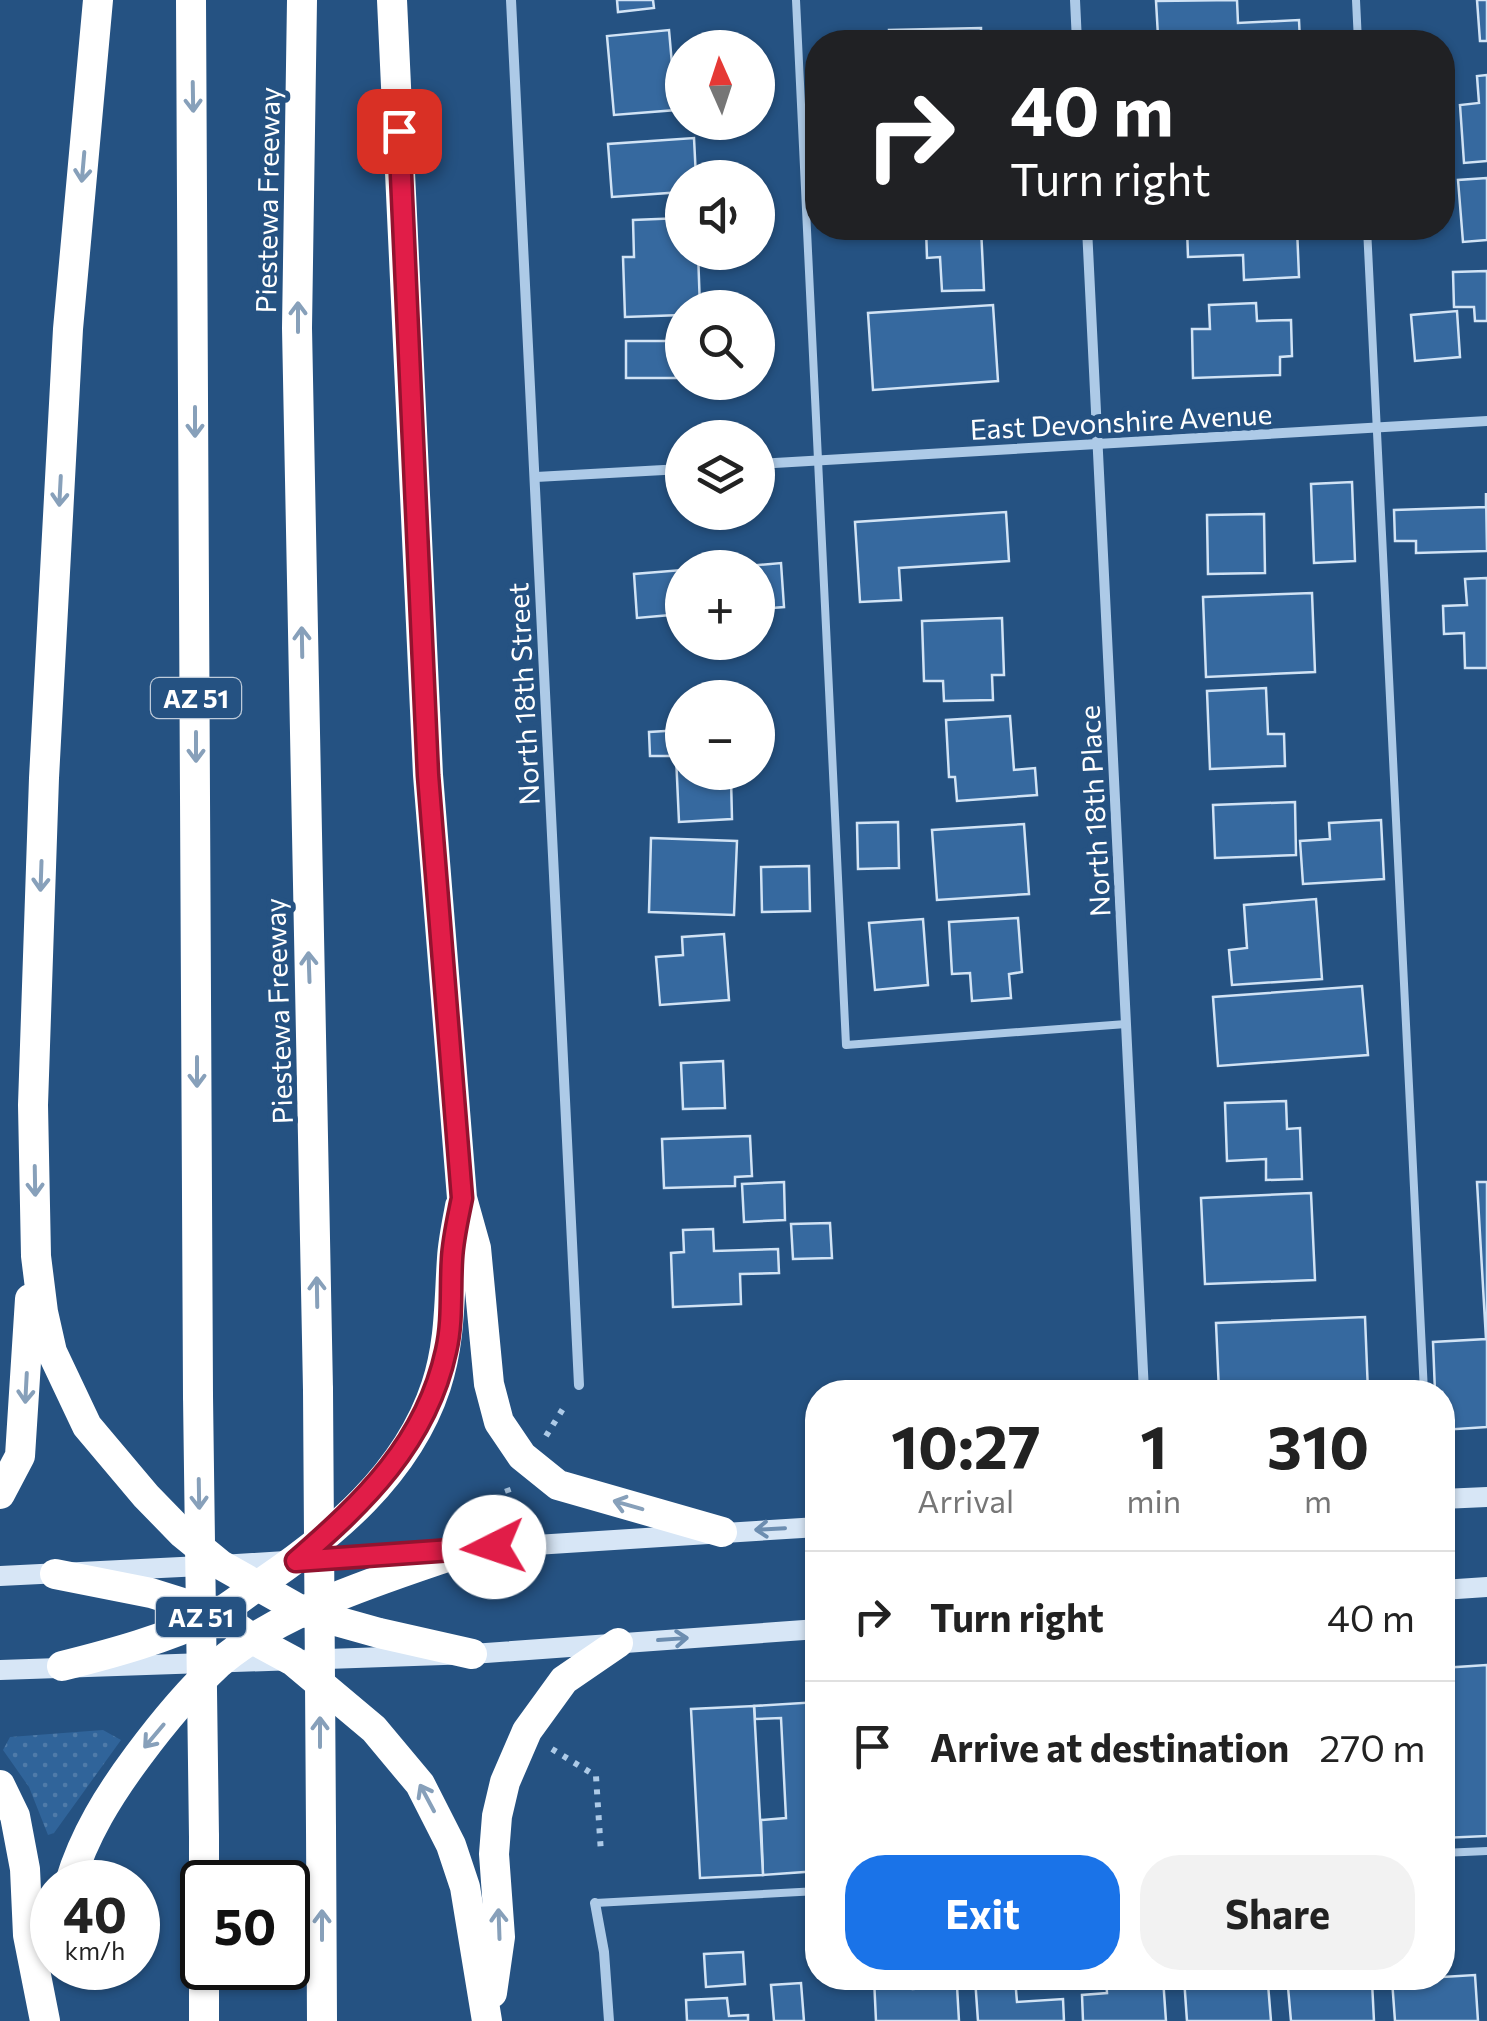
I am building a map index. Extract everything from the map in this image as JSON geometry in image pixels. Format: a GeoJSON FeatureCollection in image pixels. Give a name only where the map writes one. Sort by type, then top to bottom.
{"type":"FeatureCollection","features":[{"type":"Feature","properties":{"kind":"highway"},"geometry":{"type":"LineString","coordinates":[[0,1494],[20,1456],[27,1324],[36,1256],[34,1105],[44,778],[68,329],[98,0]]}},
{"type":"Feature","properties":{"kind":"highway","name":"AZ 51"},"geometry":{"type":"LineString","coordinates":[[191,0],[204,1860]]}},
{"type":"Feature","properties":{"kind":"highway","name":"Piestewa Freeway"},"geometry":{"type":"LineString","coordinates":[[302,0],[297,328],[318,1390],[322,2021]]}},
{"type":"Feature","properties":{"kind":"highway"},"geometry":{"type":"LineString","coordinates":[[392,0],[428,775],[462,1198],[476,1248],[490,1384],[499,1422],[522,1456],[558,1484],[722,1532]]}},
{"type":"Feature","properties":{"kind":"highway"},"geometry":{"type":"LineString","coordinates":[[62,1666],[132,1648],[218,1614],[296,1561],[374,1489],[416,1433],[435,1388],[452,1308],[452,1256],[462,1198]]}},
{"type":"Feature","properties":{"kind":"highway"},"geometry":{"type":"LineString","coordinates":[[36,1256],[52,1352],[86,1426],[183,1534],[221,1565],[304,1612],[472,1654]]}},
{"type":"Feature","properties":{"kind":"highway"},"geometry":{"type":"LineString","coordinates":[[79,1860],[96,1818],[119,1782],[150,1739],[219,1664],[304,1612],[473,1548]]}},
{"type":"Feature","properties":{"kind":"highway"},"geometry":{"type":"LineString","coordinates":[[56,1574],[151,1592],[218,1614],[254,1640],[292,1660],[374,1728],[420,1784],[451,1845],[464,1887],[488,2021]]}},
{"type":"Feature","properties":{"kind":"highway"},"geometry":{"type":"LineString","coordinates":[[488,2021],[500,1936],[494,1854],[496,1816],[505,1782],[527,1731],[564,1680],[618,1644]]}},
{"type":"Feature","properties":{"kind":"highway"},"geometry":{"type":"LineString","coordinates":[[0,1785],[15,1816],[25,1869],[28,1935],[46,2021]]}},
{"type":"Feature","properties":{"kind":"highway"},"geometry":{"type":"LineString","coordinates":[[46,2021],[51,1990]]}},
{"type":"Feature","properties":{"kind":"highway"},"geometry":{"type":"LineString","coordinates":[[204,1990],[204,2021]]}},
{"type":"Feature","properties":{"kind":"main road"},"geometry":{"type":"LineString","coordinates":[[1455,1498],[1487,1497]]}},
{"type":"Feature","properties":{"kind":"main road"},"geometry":{"type":"LineString","coordinates":[[0,1576],[805,1528]]}},
{"type":"Feature","properties":{"kind":"main road"},"geometry":{"type":"LineString","coordinates":[[1455,1589],[1487,1587]]}},
{"type":"Feature","properties":{"kind":"main road"},"geometry":{"type":"LineString","coordinates":[[0,1670],[472,1654],[805,1629]]}},
{"type":"Feature","properties":{"kind":"street","name":"North 18th Street"},"geometry":{"type":"LineString","coordinates":[[511,0],[579,1385]]}},
{"type":"Feature","properties":{"kind":"street"},"geometry":{"type":"LineString","coordinates":[[1075,0],[1076,30]]}},
{"type":"Feature","properties":{"kind":"street","name":"North 18th Place"},"geometry":{"type":"LineString","coordinates":[[1088,240],[1143,1380]]}},
{"type":"Feature","properties":{"kind":"street","name":"East Devonshire Avenue"},"geometry":{"type":"LineString","coordinates":[[775,463],[1487,421]]}},
{"type":"Feature","properties":{"kind":"street"},"geometry":{"type":"LineString","coordinates":[[536,477],[665,470]]}},
{"type":"Feature","properties":{"kind":"street"},"geometry":{"type":"LineString","coordinates":[[596,1902],[609,2021]]}},
{"type":"Feature","properties":{"kind":"lane"},"geometry":{"type":"LineString","coordinates":[[796,0],[805,197]]}},
{"type":"Feature","properties":{"kind":"lane"},"geometry":{"type":"LineString","coordinates":[[1356,0],[1357,30]]}},
{"type":"Feature","properties":{"kind":"lane"},"geometry":{"type":"LineString","coordinates":[[807,240],[846,1045],[1126,1024]]}},
{"type":"Feature","properties":{"kind":"lane"},"geometry":{"type":"LineString","coordinates":[[1369,240],[1423,1380]]}},
{"type":"Feature","properties":{"kind":"lane"},"geometry":{"type":"LineString","coordinates":[[1455,1853],[1487,1851]]}},
{"type":"Feature","properties":{"kind":"lane"},"geometry":{"type":"LineString","coordinates":[[596,1902],[805,1892]]}},
{"type":"Feature","properties":{"kind":"path"},"geometry":{"type":"LineString","coordinates":[[543,1441],[579,1385]]}},
{"type":"Feature","properties":{"kind":"path"},"geometry":{"type":"LineString","coordinates":[[542,1743],[596,1776],[600,1853]]}},
{"type":"Feature","properties":{"kind":"shaded area"},"geometry":{"type":"Polygon","coordinates":[[[103,1730],[121,1740],[54,1833],[48,1835],[29,1787],[3,1750],[10,1737],[103,1730]]]}},
{"type":"Feature","properties":{"kind":"building"},"geometry":{"type":"Polygon","coordinates":[[[617,0],[653,0],[654,8],[618,12],[617,0]]]}},
{"type":"Feature","properties":{"kind":"building"},"geometry":{"type":"Polygon","coordinates":[[[1237,0],[1238,23],[1299,20],[1299,30],[1158,30],[1156,1],[1237,0]]]}},
{"type":"Feature","properties":{"kind":"building"},"geometry":{"type":"Polygon","coordinates":[[[1477,0],[1487,0],[1487,41],[1480,41],[1477,0]]]}},
{"type":"Feature","properties":{"kind":"building"},"geometry":{"type":"Polygon","coordinates":[[[981,28],[981,30],[889,30],[981,28]]]}},
{"type":"Feature","properties":{"kind":"building"},"geometry":{"type":"Polygon","coordinates":[[[665,30],[665,111],[614,115],[607,36],[665,30]]]}},
{"type":"Feature","properties":{"kind":"building"},"geometry":{"type":"Polygon","coordinates":[[[1487,75],[1487,161],[1464,163],[1460,105],[1479,103],[1477,76],[1487,75]]]}},
{"type":"Feature","properties":{"kind":"building"},"geometry":{"type":"Polygon","coordinates":[[[694,140],[695,160],[665,160],[665,193],[612,197],[608,144],[694,140]]]}},
{"type":"Feature","properties":{"kind":"building"},"geometry":{"type":"Polygon","coordinates":[[[1487,178],[1487,240],[1463,242],[1458,180],[1487,178]]]}},
{"type":"Feature","properties":{"kind":"building"},"geometry":{"type":"Polygon","coordinates":[[[665,219],[665,270],[699,270],[699,290],[665,290],[665,316],[625,317],[623,257],[634,257],[633,220],[665,219]]]}},
{"type":"Feature","properties":{"kind":"building"},"geometry":{"type":"Polygon","coordinates":[[[926,240],[982,240],[984,290],[942,291],[940,257],[927,258],[926,240]]]}},
{"type":"Feature","properties":{"kind":"building"},"geometry":{"type":"Polygon","coordinates":[[[1187,240],[1297,240],[1299,277],[1244,280],[1243,255],[1188,257],[1187,240]]]}},
{"type":"Feature","properties":{"kind":"building"},"geometry":{"type":"Polygon","coordinates":[[[1487,271],[1487,321],[1475,321],[1474,307],[1454,307],[1453,272],[1487,271]]]}},
{"type":"Feature","properties":{"kind":"building"},"geometry":{"type":"Polygon","coordinates":[[[1256,303],[1257,321],[1291,320],[1292,356],[1280,357],[1280,375],[1193,378],[1192,329],[1210,329],[1209,305],[1256,303]]]}},
{"type":"Feature","properties":{"kind":"building"},"geometry":{"type":"Polygon","coordinates":[[[993,305],[998,381],[873,390],[868,313],[993,305]]]}},
{"type":"Feature","properties":{"kind":"building"},"geometry":{"type":"Polygon","coordinates":[[[1457,311],[1460,357],[1415,361],[1411,315],[1457,311]]]}},
{"type":"Feature","properties":{"kind":"building"},"geometry":{"type":"Polygon","coordinates":[[[626,341],[665,341],[665,378],[626,378],[626,341]]]}},
{"type":"Feature","properties":{"kind":"building"},"geometry":{"type":"Polygon","coordinates":[[[1352,482],[1355,561],[1314,563],[1311,484],[1352,482]]]}},
{"type":"Feature","properties":{"kind":"building"},"geometry":{"type":"Polygon","coordinates":[[[1486,493],[1487,551],[1416,553],[1416,541],[1395,541],[1394,510],[1486,507],[1486,493]]]}},
{"type":"Feature","properties":{"kind":"building"},"geometry":{"type":"Polygon","coordinates":[[[1006,512],[1009,561],[899,568],[901,600],[860,602],[855,522],[1006,512]]]}},
{"type":"Feature","properties":{"kind":"building"},"geometry":{"type":"Polygon","coordinates":[[[1264,514],[1265,573],[1208,574],[1207,515],[1264,514]]]}},
{"type":"Feature","properties":{"kind":"building"},"geometry":{"type":"Polygon","coordinates":[[[781,563],[784,607],[775,608],[775,564],[781,563]]]}},
{"type":"Feature","properties":{"kind":"building"},"geometry":{"type":"Polygon","coordinates":[[[665,571],[665,616],[637,618],[634,574],[665,571]]]}},
{"type":"Feature","properties":{"kind":"building"},"geometry":{"type":"Polygon","coordinates":[[[1487,578],[1487,668],[1465,668],[1464,633],[1444,634],[1443,606],[1467,605],[1465,579],[1487,578]]]}},
{"type":"Feature","properties":{"kind":"building"},"geometry":{"type":"Polygon","coordinates":[[[1312,593],[1315,672],[1206,677],[1203,597],[1312,593]]]}},
{"type":"Feature","properties":{"kind":"building"},"geometry":{"type":"Polygon","coordinates":[[[1002,618],[1004,675],[992,675],[993,700],[944,701],[943,681],[924,681],[922,621],[1002,618]]]}},
{"type":"Feature","properties":{"kind":"building"},"geometry":{"type":"Polygon","coordinates":[[[1266,688],[1268,734],[1284,734],[1285,766],[1210,769],[1207,691],[1266,688]]]}},
{"type":"Feature","properties":{"kind":"building"},"geometry":{"type":"Polygon","coordinates":[[[1010,716],[1014,770],[1035,768],[1037,795],[957,801],[955,777],[949,777],[946,720],[1010,716]]]}},
{"type":"Feature","properties":{"kind":"building"},"geometry":{"type":"Polygon","coordinates":[[[665,731],[665,756],[650,756],[649,732],[665,731]]]}},
{"type":"Feature","properties":{"kind":"building"},"geometry":{"type":"Polygon","coordinates":[[[678,790],[731,790],[732,819],[679,822],[678,790]]]}},
{"type":"Feature","properties":{"kind":"building"},"geometry":{"type":"Polygon","coordinates":[[[1295,802],[1296,855],[1215,858],[1213,805],[1295,802]]]}},
{"type":"Feature","properties":{"kind":"building"},"geometry":{"type":"Polygon","coordinates":[[[1381,820],[1384,879],[1303,884],[1300,841],[1330,839],[1329,823],[1381,820]]]}},
{"type":"Feature","properties":{"kind":"building"},"geometry":{"type":"Polygon","coordinates":[[[898,822],[899,868],[858,869],[857,823],[898,822]]]}},
{"type":"Feature","properties":{"kind":"building"},"geometry":{"type":"Polygon","coordinates":[[[1024,824],[1029,894],[937,900],[932,830],[1024,824]]]}},
{"type":"Feature","properties":{"kind":"building"},"geometry":{"type":"Polygon","coordinates":[[[651,838],[737,841],[734,915],[649,912],[651,838]]]}},
{"type":"Feature","properties":{"kind":"building"},"geometry":{"type":"Polygon","coordinates":[[[809,866],[810,911],[762,912],[761,867],[809,866]]]}},
{"type":"Feature","properties":{"kind":"building"},"geometry":{"type":"Polygon","coordinates":[[[1316,899],[1322,979],[1232,985],[1229,950],[1247,948],[1244,905],[1316,899]]]}},
{"type":"Feature","properties":{"kind":"building"},"geometry":{"type":"Polygon","coordinates":[[[1018,918],[1022,972],[1009,974],[1011,998],[972,1001],[970,973],[952,974],[949,922],[1018,918]]]}},
{"type":"Feature","properties":{"kind":"building"},"geometry":{"type":"Polygon","coordinates":[[[923,919],[928,985],[875,990],[869,923],[923,919]]]}},
{"type":"Feature","properties":{"kind":"building"},"geometry":{"type":"Polygon","coordinates":[[[724,934],[729,1000],[660,1005],[656,957],[683,955],[682,937],[724,934]]]}},
{"type":"Feature","properties":{"kind":"building"},"geometry":{"type":"Polygon","coordinates":[[[1362,986],[1368,1055],[1218,1066],[1213,997],[1362,986]]]}},
{"type":"Feature","properties":{"kind":"building"},"geometry":{"type":"Polygon","coordinates":[[[723,1061],[725,1108],[683,1109],[681,1063],[723,1061]]]}},
{"type":"Feature","properties":{"kind":"building"},"geometry":{"type":"Polygon","coordinates":[[[1286,1101],[1287,1129],[1300,1128],[1302,1179],[1266,1180],[1266,1159],[1227,1161],[1225,1103],[1286,1101]]]}},
{"type":"Feature","properties":{"kind":"building"},"geometry":{"type":"Polygon","coordinates":[[[750,1136],[752,1176],[735,1177],[735,1186],[664,1188],[662,1139],[750,1136]]]}},
{"type":"Feature","properties":{"kind":"building"},"geometry":{"type":"Polygon","coordinates":[[[784,1182],[785,1220],[744,1222],[742,1184],[784,1182]]]}},
{"type":"Feature","properties":{"kind":"building"},"geometry":{"type":"Polygon","coordinates":[[[1477,1182],[1487,1182],[1487,1427],[1455,1429],[1455,1380],[1435,1380],[1433,1342],[1486,1339],[1477,1182]]]}},
{"type":"Feature","properties":{"kind":"building"},"geometry":{"type":"Polygon","coordinates":[[[1311,1193],[1315,1280],[1205,1284],[1201,1198],[1311,1193]]]}},
{"type":"Feature","properties":{"kind":"building"},"geometry":{"type":"Polygon","coordinates":[[[830,1223],[832,1258],[793,1259],[791,1224],[830,1223]]]}},
{"type":"Feature","properties":{"kind":"building"},"geometry":{"type":"Polygon","coordinates":[[[713,1229],[714,1251],[778,1249],[779,1273],[740,1274],[741,1304],[673,1307],[671,1253],[684,1252],[683,1230],[713,1229]]]}},
{"type":"Feature","properties":{"kind":"building"},"geometry":{"type":"Polygon","coordinates":[[[1365,1317],[1368,1380],[1218,1380],[1216,1323],[1365,1317]]]}},
{"type":"Feature","properties":{"kind":"building"},"geometry":{"type":"Polygon","coordinates":[[[1487,1665],[1487,1836],[1455,1837],[1455,1667],[1487,1665]]]}},
{"type":"Feature","properties":{"kind":"building"},"geometry":{"type":"Polygon","coordinates":[[[805,1703],[805,1872],[763,1875],[761,1820],[786,1818],[781,1718],[755,1719],[754,1706],[805,1703]]]}},
{"type":"Feature","properties":{"kind":"building"},"geometry":{"type":"Polygon","coordinates":[[[754,1706],[763,1875],[700,1878],[691,1709],[754,1706]]]}},
{"type":"Feature","properties":{"kind":"building"},"geometry":{"type":"Polygon","coordinates":[[[743,1952],[745,1984],[706,1987],[704,1954],[743,1952]]]}},
{"type":"Feature","properties":{"kind":"building"},"geometry":{"type":"Polygon","coordinates":[[[1475,1975],[1478,2021],[1395,2021],[1393,1990],[1455,1990],[1455,1976],[1475,1975]]]}},
{"type":"Feature","properties":{"kind":"building"},"geometry":{"type":"Polygon","coordinates":[[[801,1983],[804,2021],[774,2021],[771,1985],[801,1983]]]}},
{"type":"Feature","properties":{"kind":"building"},"geometry":{"type":"Polygon","coordinates":[[[875,1990],[957,1990],[959,2021],[876,2021],[875,1990]]]}},
{"type":"Feature","properties":{"kind":"building"},"geometry":{"type":"Polygon","coordinates":[[[976,1990],[1016,1990],[1017,2002],[1063,1999],[1064,2021],[978,2021],[976,1990]]]}},
{"type":"Feature","properties":{"kind":"building"},"geometry":{"type":"Polygon","coordinates":[[[1107,1990],[1164,1990],[1166,2021],[1083,2021],[1082,1995],[1107,1990]]]}},
{"type":"Feature","properties":{"kind":"building"},"geometry":{"type":"Polygon","coordinates":[[[1185,1990],[1268,1990],[1271,2021],[1187,2021],[1185,1990]]]}},
{"type":"Feature","properties":{"kind":"building"},"geometry":{"type":"Polygon","coordinates":[[[1288,1990],[1372,1990],[1374,2021],[1291,2021],[1288,1990]]]}},
{"type":"Feature","properties":{"kind":"building"},"geometry":{"type":"Polygon","coordinates":[[[727,1998],[729,2016],[748,2015],[748,2021],[687,2021],[686,2000],[727,1998]]]}},
{"type":"Feature","properties":{"kind":"route"},"geometry":{"type":"LineString","coordinates":[[399,131],[428,775],[462,1198],[452,1256],[452,1308],[446,1350],[416,1433],[374,1489],[296,1561],[494,1547]]}}]}
